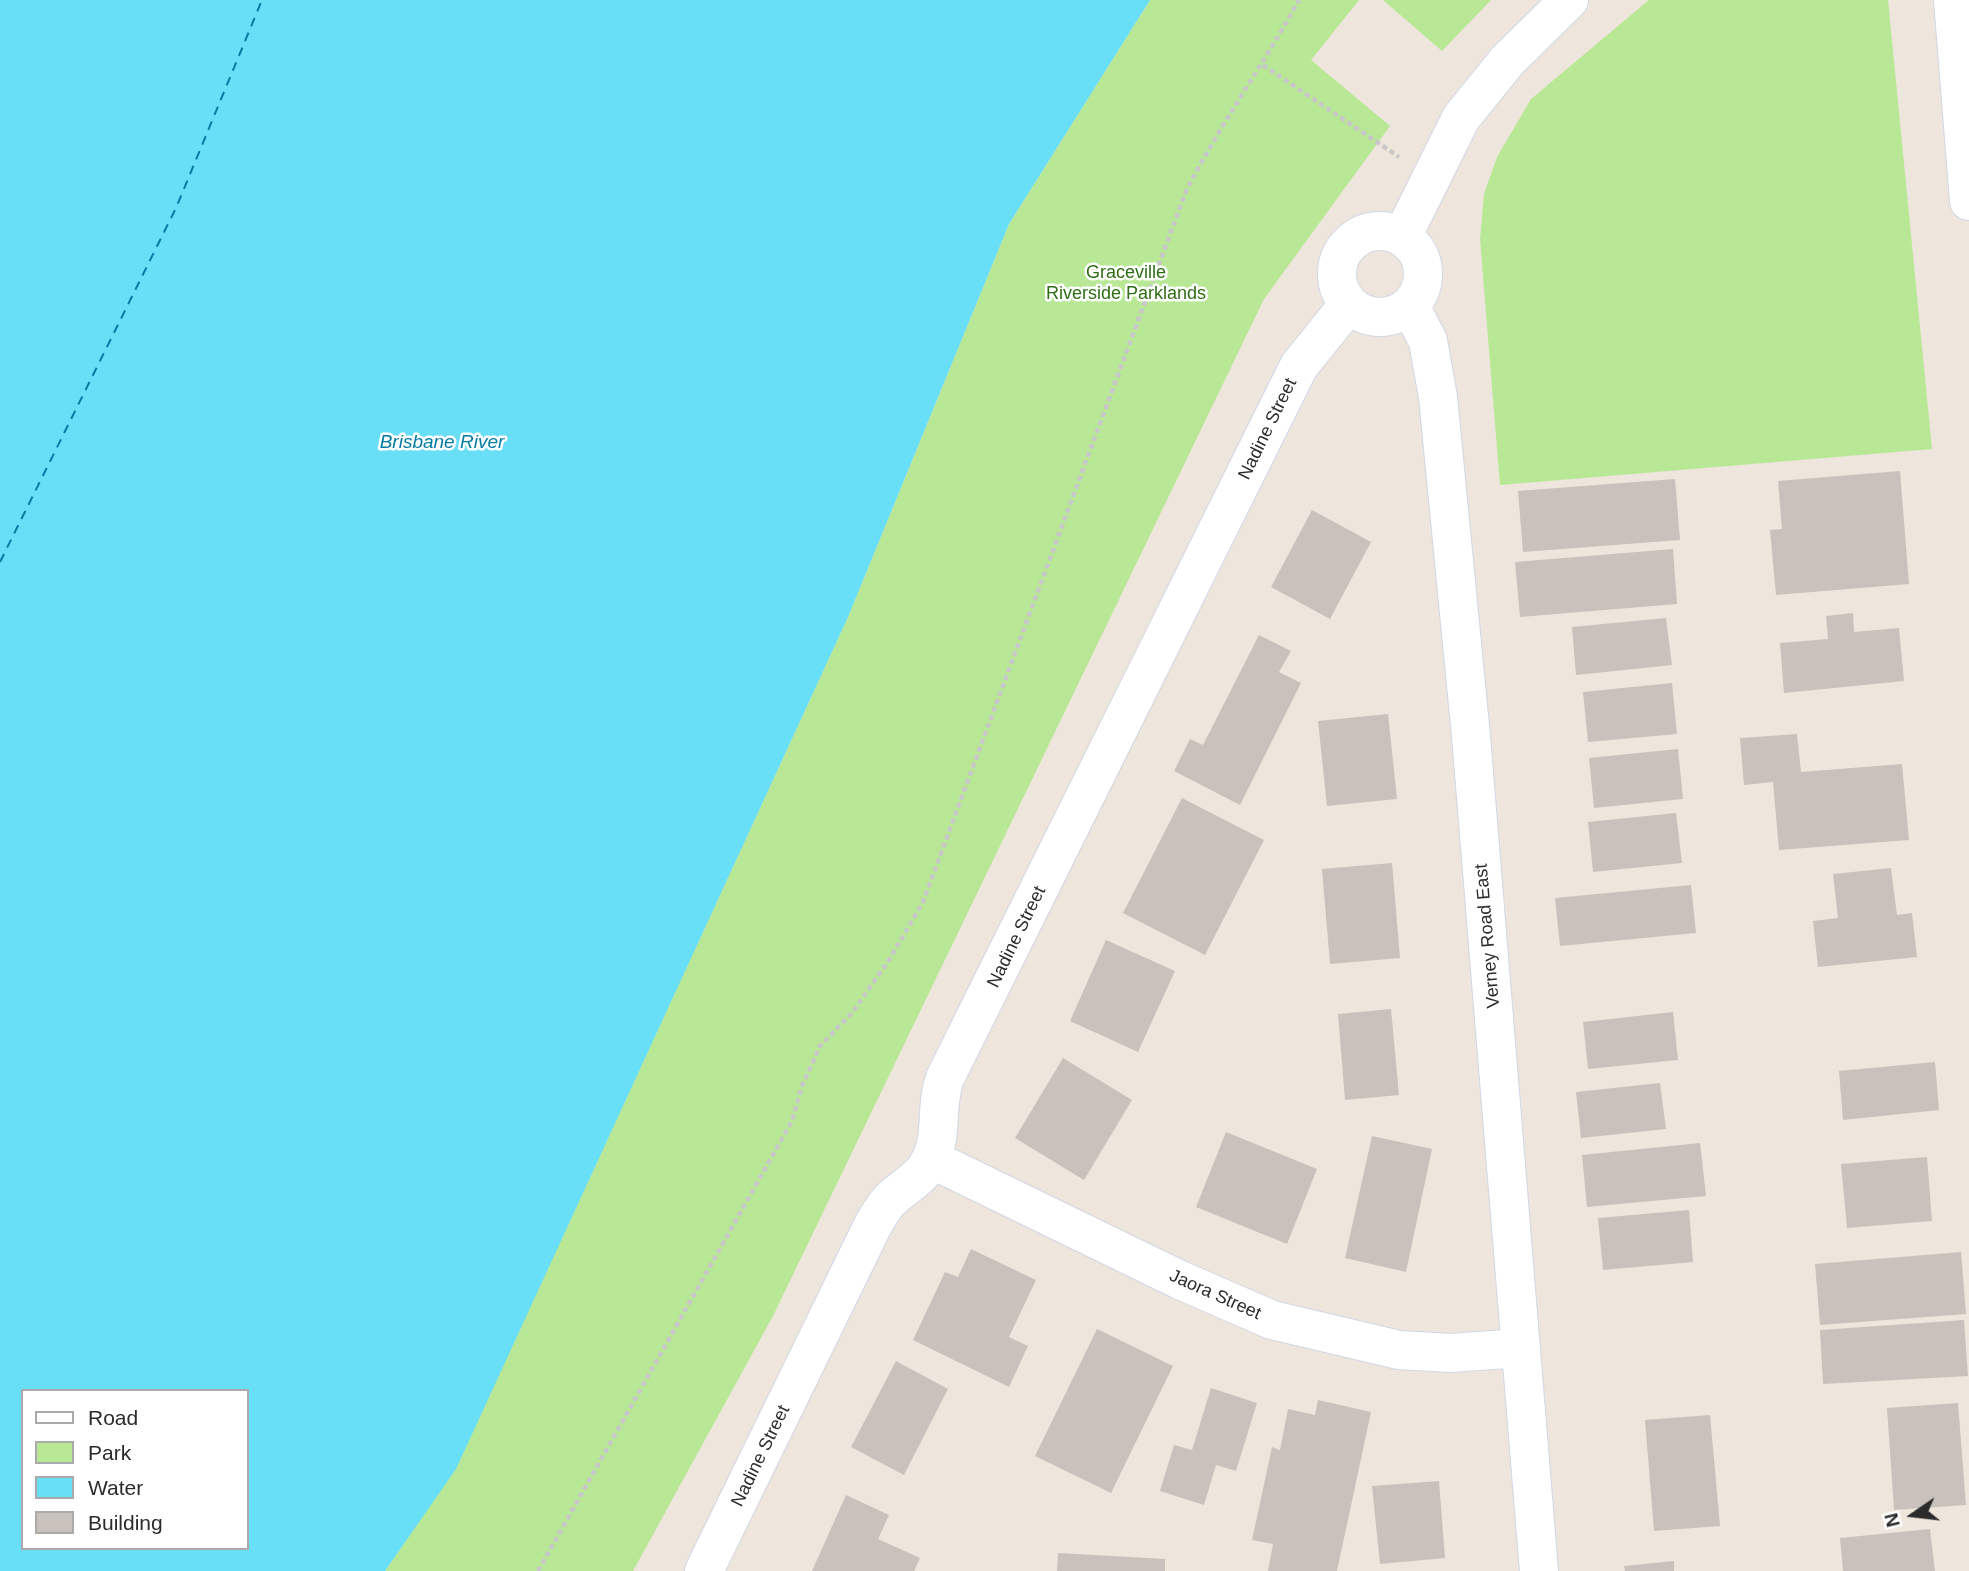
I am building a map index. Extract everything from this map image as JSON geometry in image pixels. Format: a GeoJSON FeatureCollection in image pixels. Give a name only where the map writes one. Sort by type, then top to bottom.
{"type":"FeatureCollection","features":[{"type":"Feature","properties":{"kind":"street"},"geometry":{"type":"LineString","coordinates":[[1402,237],[1461,118],[1507,61],[1569,0]]}},
{"type":"Feature","properties":{"kind":"street"},"geometry":{"type":"LineString","coordinates":[[1953,0],[1969,201]]}},
{"type":"Feature","properties":{"kind":"street"},"geometry":{"type":"LineString","coordinates":[[1389,231],[1413,245],[1423,270],[1418,296],[1410,306],[1385,317],[1371,317],[1349,304],[1336,279],[1342,252],[1362,233],[1389,231]]}},
{"type":"Feature","properties":{"kind":"street","name":"Nadine Street"},"geometry":{"type":"LineString","coordinates":[[704,1571],[873,1225],[892,1198],[920,1177],[931,1159],[937,1137],[938,1102],[945,1078],[1299,366],[1349,304]]}},
{"type":"Feature","properties":{"kind":"street","name":"Verney Road East"},"geometry":{"type":"LineString","coordinates":[[1410,306],[1428,341],[1438,397],[1471,736],[1539,1571]]}},
{"type":"Feature","properties":{"kind":"street","name":"Jaora Street"},"geometry":{"type":"LineString","coordinates":[[931,1159],[1168,1274],[1272,1320],[1399,1350],[1450,1353],[1521,1348]]}},
{"type":"Feature","properties":{"kind":"path"},"geometry":{"type":"LineString","coordinates":[[538,1571],[792,1121],[820,1046],[852,1013],[889,960],[923,902],[1186,191],[1211,141],[1263,65],[1300,0]]}},
{"type":"Feature","properties":{"kind":"path"},"geometry":{"type":"LineString","coordinates":[[1263,65],[1404,160]]}},
{"type":"Feature","properties":{"kind":"green space","name":"Graceville Riverside Parklands"},"geometry":{"type":"Polygon","coordinates":[[[1150,0],[1359,0],[1311,60],[1390,126],[1264,299],[773,1316],[633,1571],[385,1571],[456,1468],[848,617],[1009,224],[1150,0]]]}},
{"type":"Feature","properties":{"kind":"green space"},"geometry":{"type":"Polygon","coordinates":[[[1383,0],[1491,0],[1442,51],[1383,0]]]}},
{"type":"Feature","properties":{"kind":"green space"},"geometry":{"type":"Polygon","coordinates":[[[1649,0],[1888,0],[1932,449],[1500,485],[1480,239],[1484,194],[1497,157],[1531,99],[1649,0]]]}},
{"type":"Feature","properties":{"kind":"water","name":"Brisbane River"},"geometry":{"type":"Polygon","coordinates":[[[0,0],[1150,0],[1009,224],[848,617],[456,1469],[385,1571],[0,1571],[0,0]]]}},
{"type":"Feature","properties":{"kind":"building"},"geometry":{"type":"Polygon","coordinates":[[[1900,471],[1909,584],[1776,595],[1770,530],[1782,529],[1778,481],[1900,471]]]}},
{"type":"Feature","properties":{"kind":"building"},"geometry":{"type":"Polygon","coordinates":[[[1675,479],[1680,540],[1523,552],[1518,491],[1675,479]]]}},
{"type":"Feature","properties":{"kind":"building"},"geometry":{"type":"Polygon","coordinates":[[[1312,510],[1371,542],[1330,619],[1271,587],[1312,510]]]}},
{"type":"Feature","properties":{"kind":"building"},"geometry":{"type":"Polygon","coordinates":[[[1673,549],[1677,604],[1520,617],[1515,562],[1673,549]]]}},
{"type":"Feature","properties":{"kind":"building"},"geometry":{"type":"Polygon","coordinates":[[[1853,613],[1854,632],[1899,628],[1904,681],[1784,693],[1780,643],[1828,639],[1826,616],[1853,613]]]}},
{"type":"Feature","properties":{"kind":"building"},"geometry":{"type":"Polygon","coordinates":[[[1666,618],[1672,665],[1576,675],[1572,627],[1666,618]]]}},
{"type":"Feature","properties":{"kind":"building"},"geometry":{"type":"Polygon","coordinates":[[[1259,635],[1291,651],[1279,672],[1301,683],[1240,805],[1174,771],[1190,739],[1203,745],[1259,635]]]}},
{"type":"Feature","properties":{"kind":"building"},"geometry":{"type":"Polygon","coordinates":[[[1672,683],[1677,734],[1588,742],[1583,692],[1672,683]]]}},
{"type":"Feature","properties":{"kind":"building"},"geometry":{"type":"Polygon","coordinates":[[[1388,714],[1397,799],[1327,806],[1318,721],[1388,714]]]}},
{"type":"Feature","properties":{"kind":"building"},"geometry":{"type":"Polygon","coordinates":[[[1797,734],[1801,772],[1902,764],[1909,840],[1779,850],[1773,782],[1744,785],[1740,738],[1797,734]]]}},
{"type":"Feature","properties":{"kind":"building"},"geometry":{"type":"Polygon","coordinates":[[[1678,749],[1683,799],[1594,808],[1589,758],[1678,749]]]}},
{"type":"Feature","properties":{"kind":"building"},"geometry":{"type":"Polygon","coordinates":[[[1182,798],[1264,840],[1205,955],[1123,913],[1182,798]]]}},
{"type":"Feature","properties":{"kind":"building"},"geometry":{"type":"Polygon","coordinates":[[[1676,813],[1682,863],[1593,872],[1588,822],[1676,813]]]}},
{"type":"Feature","properties":{"kind":"building"},"geometry":{"type":"Polygon","coordinates":[[[1392,863],[1400,958],[1330,964],[1322,869],[1392,863]]]}},
{"type":"Feature","properties":{"kind":"building"},"geometry":{"type":"Polygon","coordinates":[[[1891,868],[1897,915],[1912,913],[1917,957],[1818,967],[1813,921],[1838,918],[1833,874],[1891,868]]]}},
{"type":"Feature","properties":{"kind":"building"},"geometry":{"type":"Polygon","coordinates":[[[1691,885],[1696,933],[1560,946],[1555,898],[1691,885]]]}},
{"type":"Feature","properties":{"kind":"building"},"geometry":{"type":"Polygon","coordinates":[[[1106,940],[1175,971],[1138,1052],[1070,1021],[1106,940]]]}},
{"type":"Feature","properties":{"kind":"building"},"geometry":{"type":"Polygon","coordinates":[[[1391,1009],[1399,1095],[1345,1100],[1338,1014],[1391,1009]]]}},
{"type":"Feature","properties":{"kind":"building"},"geometry":{"type":"Polygon","coordinates":[[[1673,1012],[1678,1060],[1588,1069],[1583,1022],[1673,1012]]]}},
{"type":"Feature","properties":{"kind":"building"},"geometry":{"type":"Polygon","coordinates":[[[1063,1058],[1132,1100],[1084,1180],[1015,1138],[1063,1058]]]}},
{"type":"Feature","properties":{"kind":"building"},"geometry":{"type":"Polygon","coordinates":[[[1935,1062],[1939,1110],[1843,1120],[1839,1071],[1935,1062]]]}},
{"type":"Feature","properties":{"kind":"building"},"geometry":{"type":"Polygon","coordinates":[[[1660,1083],[1666,1129],[1581,1138],[1576,1092],[1660,1083]]]}},
{"type":"Feature","properties":{"kind":"building"},"geometry":{"type":"Polygon","coordinates":[[[1226,1132],[1317,1169],[1287,1244],[1196,1207],[1226,1132]]]}},
{"type":"Feature","properties":{"kind":"building"},"geometry":{"type":"Polygon","coordinates":[[[1372,1136],[1432,1149],[1406,1272],[1345,1258],[1372,1136]]]}},
{"type":"Feature","properties":{"kind":"building"},"geometry":{"type":"Polygon","coordinates":[[[1700,1143],[1706,1196],[1587,1207],[1582,1155],[1700,1143]]]}},
{"type":"Feature","properties":{"kind":"building"},"geometry":{"type":"Polygon","coordinates":[[[1927,1157],[1932,1221],[1847,1228],[1841,1164],[1927,1157]]]}},
{"type":"Feature","properties":{"kind":"building"},"geometry":{"type":"Polygon","coordinates":[[[1689,1210],[1693,1262],[1603,1270],[1598,1218],[1689,1210]]]}},
{"type":"Feature","properties":{"kind":"building"},"geometry":{"type":"Polygon","coordinates":[[[971,1249],[1036,1280],[1009,1337],[1028,1346],[1009,1387],[913,1340],[945,1272],[958,1277],[971,1249]]]}},
{"type":"Feature","properties":{"kind":"building"},"geometry":{"type":"Polygon","coordinates":[[[1961,1252],[1966,1314],[1820,1325],[1815,1264],[1961,1252]]]}},
{"type":"Feature","properties":{"kind":"building"},"geometry":{"type":"Polygon","coordinates":[[[1964,1320],[1968,1376],[1823,1384],[1820,1330],[1964,1320]]]}},
{"type":"Feature","properties":{"kind":"building"},"geometry":{"type":"Polygon","coordinates":[[[1097,1329],[1173,1366],[1111,1493],[1035,1456],[1097,1329]]]}},
{"type":"Feature","properties":{"kind":"building"},"geometry":{"type":"Polygon","coordinates":[[[896,1361],[948,1389],[904,1475],[851,1447],[896,1361]]]}},
{"type":"Feature","properties":{"kind":"building"},"geometry":{"type":"Polygon","coordinates":[[[1211,1388],[1257,1403],[1236,1471],[1216,1465],[1204,1505],[1160,1491],[1174,1445],[1192,1450],[1211,1388]]]}},
{"type":"Feature","properties":{"kind":"building"},"geometry":{"type":"Polygon","coordinates":[[[1318,1400],[1371,1412],[1337,1571],[1268,1571],[1273,1544],[1252,1540],[1272,1447],[1280,1450],[1288,1409],[1315,1415],[1318,1400]]]}},
{"type":"Feature","properties":{"kind":"building"},"geometry":{"type":"Polygon","coordinates":[[[1958,1403],[1966,1505],[1894,1510],[1887,1408],[1958,1403]]]}},
{"type":"Feature","properties":{"kind":"building"},"geometry":{"type":"Polygon","coordinates":[[[1710,1415],[1720,1526],[1654,1531],[1645,1420],[1710,1415]]]}},
{"type":"Feature","properties":{"kind":"building"},"geometry":{"type":"Polygon","coordinates":[[[1439,1481],[1445,1558],[1380,1564],[1372,1486],[1439,1481]]]}},
{"type":"Feature","properties":{"kind":"building"},"geometry":{"type":"Polygon","coordinates":[[[846,1495],[889,1515],[878,1539],[920,1558],[914,1571],[812,1571],[846,1495]]]}},
{"type":"Feature","properties":{"kind":"building"},"geometry":{"type":"Polygon","coordinates":[[[1930,1529],[1935,1571],[1843,1571],[1840,1538],[1930,1529]]]}},
{"type":"Feature","properties":{"kind":"building"},"geometry":{"type":"Polygon","coordinates":[[[1058,1553],[1165,1559],[1165,1571],[1057,1571],[1058,1553]]]}},
{"type":"Feature","properties":{"kind":"building"},"geometry":{"type":"Polygon","coordinates":[[[1674,1561],[1674,1571],[1625,1571],[1624,1566],[1674,1561]]]}},
{"type":"Feature","properties":{"kind":"ferry route"},"geometry":{"type":"LineString","coordinates":[[0,562],[176,208],[262,0]]}}]}
